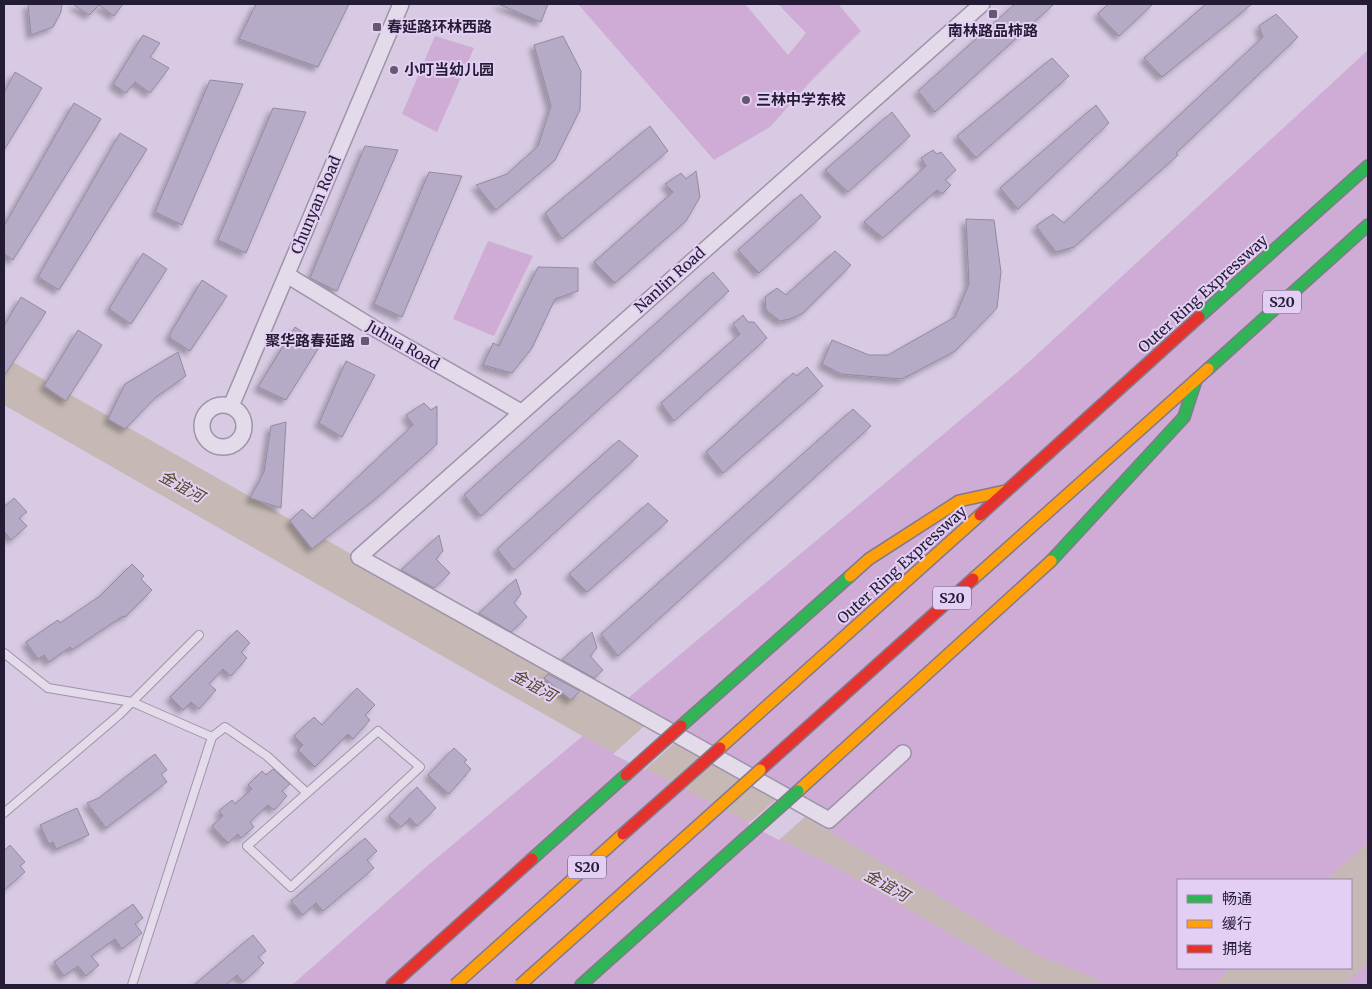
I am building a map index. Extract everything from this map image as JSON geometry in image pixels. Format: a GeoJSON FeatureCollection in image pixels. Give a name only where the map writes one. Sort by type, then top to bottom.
{"type":"FeatureCollection","features":[{"type":"Feature","properties":{"kind":"highway","name":"Outer Ring Expressway"},"geometry":{"type":"LineString","coordinates":[[455,985],[1368,166]]}},
{"type":"Feature","properties":{"kind":"highway","name":"S20"},"geometry":{"type":"LineString","coordinates":[[520,985],[1368,225]]}},
{"type":"Feature","properties":{"kind":"highway"},"geometry":{"type":"LineString","coordinates":[[581,985],[1059,554],[1184,417],[1196,379]]}},
{"type":"Feature","properties":{"kind":"highway"},"geometry":{"type":"LineString","coordinates":[[392,985],[869,559],[959,501],[1006,491]]}},
{"type":"Feature","properties":{"kind":"street","name":"Chunyan Road"},"geometry":{"type":"LineString","coordinates":[[231,406],[401,4]]}},
{"type":"Feature","properties":{"kind":"street","name":"Nanlin Road"},"geometry":{"type":"LineString","coordinates":[[903,753],[829,820],[359,557],[982,4]]}},
{"type":"Feature","properties":{"kind":"street","name":"Juhua Road"},"geometry":{"type":"LineString","coordinates":[[287,274],[372,327],[521,412]]}},
{"type":"Feature","properties":{"kind":"lane"},"geometry":{"type":"LineString","coordinates":[[4,813],[132,702],[199,635]]}},
{"type":"Feature","properties":{"kind":"lane"},"geometry":{"type":"LineString","coordinates":[[4,652],[48,688],[132,702],[212,736]]}},
{"type":"Feature","properties":{"kind":"lane"},"geometry":{"type":"LineString","coordinates":[[132,985],[212,736],[226,727],[267,756],[307,793]]}},
{"type":"Feature","properties":{"kind":"lane"},"geometry":{"type":"LineString","coordinates":[[378,731],[420,767],[291,887],[247,846],[307,793],[378,731]]}},
{"type":"Feature","properties":{"kind":"shaded area","name":"三林中学东校"},"geometry":{"type":"Polygon","coordinates":[[[578,4],[745,4],[788,55],[806,33],[778,4],[838,4],[861,31],[810,82],[770,127],[714,160],[578,4]]]}},
{"type":"Feature","properties":{"kind":"shaded area"},"geometry":{"type":"Polygon","coordinates":[[[435,36],[474,48],[437,132],[402,114],[435,36]]]}},
{"type":"Feature","properties":{"kind":"shaded area"},"geometry":{"type":"Polygon","coordinates":[[[1368,50],[1368,985],[292,985],[426,867],[1019,371],[1368,50]]]}},
{"type":"Feature","properties":{"kind":"shaded area"},"geometry":{"type":"Polygon","coordinates":[[[488,241],[533,256],[494,336],[453,319],[488,241]]]}},
{"type":"Feature","properties":{"kind":"water","name":"金谊河"},"geometry":{"type":"Polygon","coordinates":[[[4,357],[619,706],[1037,955],[1107,985],[1043,985],[1026,978],[846,873],[577,733],[4,405],[4,357]]]}},
{"type":"Feature","properties":{"kind":"water"},"geometry":{"type":"Polygon","coordinates":[[[1368,843],[1368,963],[1343,985],[1212,985],[1231,969],[1352,969],[1352,879],[1328,879],[1368,843]]]}},
{"type":"Feature","properties":{"kind":"pier"},"geometry":{"type":"Polygon","coordinates":[[[650,721],[679,739],[644,770],[613,754],[650,721]]]}},
{"type":"Feature","properties":{"kind":"pier"},"geometry":{"type":"Polygon","coordinates":[[[778,798],[807,815],[779,840],[748,824],[778,798]]]}},
{"type":"Feature","properties":{"kind":"building"},"geometry":{"type":"Polygon","coordinates":[[[28,4],[62,4],[61,12],[53,27],[31,35],[28,4]]]}},
{"type":"Feature","properties":{"kind":"building"},"geometry":{"type":"Polygon","coordinates":[[[73,4],[123,4],[114,16],[99,5],[89,15],[73,4]]]}},
{"type":"Feature","properties":{"kind":"building"},"geometry":{"type":"Polygon","coordinates":[[[256,4],[349,4],[318,67],[239,39],[256,4]]]}},
{"type":"Feature","properties":{"kind":"building"},"geometry":{"type":"Polygon","coordinates":[[[498,4],[548,4],[541,22],[498,4]]]}},
{"type":"Feature","properties":{"kind":"building"},"geometry":{"type":"Polygon","coordinates":[[[1015,4],[1054,4],[935,112],[918,91],[1015,4]]]}},
{"type":"Feature","properties":{"kind":"building"},"geometry":{"type":"Polygon","coordinates":[[[1108,4],[1153,4],[1119,36],[1098,14],[1108,4]]]}},
{"type":"Feature","properties":{"kind":"building"},"geometry":{"type":"Polygon","coordinates":[[[1206,4],[1252,4],[1162,77],[1144,58],[1206,4]]]}},
{"type":"Feature","properties":{"kind":"building"},"geometry":{"type":"Polygon","coordinates":[[[1276,14],[1298,37],[1176,153],[1178,155],[1074,247],[1056,252],[1036,226],[1053,214],[1064,223],[1263,37],[1259,26],[1276,14]]]}},
{"type":"Feature","properties":{"kind":"building"},"geometry":{"type":"Polygon","coordinates":[[[143,35],[160,43],[150,57],[169,68],[150,93],[135,82],[126,93],[113,84],[143,35]]]}},
{"type":"Feature","properties":{"kind":"building"},"geometry":{"type":"Polygon","coordinates":[[[563,36],[581,71],[580,110],[555,160],[496,210],[476,185],[507,174],[538,146],[551,106],[534,45],[563,36]]]}},
{"type":"Feature","properties":{"kind":"building"},"geometry":{"type":"Polygon","coordinates":[[[1052,58],[1069,76],[976,158],[957,136],[1052,58]]]}},
{"type":"Feature","properties":{"kind":"building"},"geometry":{"type":"Polygon","coordinates":[[[15,72],[42,88],[4,150],[4,93],[15,72]]]}},
{"type":"Feature","properties":{"kind":"building"},"geometry":{"type":"Polygon","coordinates":[[[210,80],[243,84],[182,225],[155,212],[210,80]]]}},
{"type":"Feature","properties":{"kind":"building"},"geometry":{"type":"Polygon","coordinates":[[[74,103],[101,119],[13,260],[4,254],[4,226],[74,103]]]}},
{"type":"Feature","properties":{"kind":"building"},"geometry":{"type":"Polygon","coordinates":[[[1096,105],[1109,123],[1018,209],[1000,188],[1096,105]]]}},
{"type":"Feature","properties":{"kind":"building"},"geometry":{"type":"Polygon","coordinates":[[[273,108],[306,112],[246,253],[218,240],[273,108]]]}},
{"type":"Feature","properties":{"kind":"building"},"geometry":{"type":"Polygon","coordinates":[[[892,112],[910,136],[848,192],[825,170],[892,112]]]}},
{"type":"Feature","properties":{"kind":"building"},"geometry":{"type":"Polygon","coordinates":[[[650,126],[668,151],[562,239],[545,213],[650,126]]]}},
{"type":"Feature","properties":{"kind":"building"},"geometry":{"type":"Polygon","coordinates":[[[120,133],[147,149],[59,290],[38,277],[120,133]]]}},
{"type":"Feature","properties":{"kind":"building"},"geometry":{"type":"Polygon","coordinates":[[[365,146],[398,150],[337,291],[310,278],[365,146]]]}},
{"type":"Feature","properties":{"kind":"building"},"geometry":{"type":"Polygon","coordinates":[[[933,150],[937,154],[941,152],[956,170],[945,180],[951,185],[942,194],[937,190],[883,238],[864,222],[926,166],[921,158],[933,150]]]}},
{"type":"Feature","properties":{"kind":"building"},"geometry":{"type":"Polygon","coordinates":[[[696,171],[700,197],[686,221],[615,283],[594,262],[673,192],[665,184],[681,173],[686,179],[696,171]]]}},
{"type":"Feature","properties":{"kind":"building"},"geometry":{"type":"Polygon","coordinates":[[[429,172],[462,176],[402,317],[374,304],[429,172]]]}},
{"type":"Feature","properties":{"kind":"building"},"geometry":{"type":"Polygon","coordinates":[[[801,194],[821,217],[759,273],[738,250],[801,194]]]}},
{"type":"Feature","properties":{"kind":"building"},"geometry":{"type":"Polygon","coordinates":[[[966,219],[994,220],[1001,272],[997,308],[955,351],[902,379],[841,374],[822,364],[832,340],[869,355],[888,355],[955,317],[969,284],[966,219]]]}},
{"type":"Feature","properties":{"kind":"building"},"geometry":{"type":"Polygon","coordinates":[[[835,251],[851,265],[803,313],[780,321],[766,310],[765,297],[777,288],[786,295],[835,251]]]}},
{"type":"Feature","properties":{"kind":"building"},"geometry":{"type":"Polygon","coordinates":[[[143,253],[167,269],[131,324],[109,309],[143,253]]]}},
{"type":"Feature","properties":{"kind":"building"},"geometry":{"type":"Polygon","coordinates":[[[538,267],[578,268],[578,291],[555,299],[532,348],[512,373],[483,365],[493,343],[499,346],[538,267]]]}},
{"type":"Feature","properties":{"kind":"building"},"geometry":{"type":"Polygon","coordinates":[[[713,272],[729,291],[481,516],[464,495],[713,272]]]}},
{"type":"Feature","properties":{"kind":"building"},"geometry":{"type":"Polygon","coordinates":[[[202,280],[227,296],[190,351],[170,338],[170,334],[202,280]]]}},
{"type":"Feature","properties":{"kind":"building"},"geometry":{"type":"Polygon","coordinates":[[[21,297],[46,312],[4,376],[4,326],[21,297]]]}},
{"type":"Feature","properties":{"kind":"building"},"geometry":{"type":"Polygon","coordinates":[[[743,315],[748,322],[754,322],[767,338],[674,421],[661,403],[740,334],[733,324],[743,315]]]}},
{"type":"Feature","properties":{"kind":"building"},"geometry":{"type":"Polygon","coordinates":[[[295,327],[321,344],[286,400],[258,387],[295,327]]]}},
{"type":"Feature","properties":{"kind":"building"},"geometry":{"type":"Polygon","coordinates":[[[78,330],[102,345],[66,401],[44,386],[78,330]]]}},
{"type":"Feature","properties":{"kind":"building"},"geometry":{"type":"Polygon","coordinates":[[[178,352],[186,376],[156,397],[125,429],[108,419],[125,384],[178,352]]]}},
{"type":"Feature","properties":{"kind":"building"},"geometry":{"type":"Polygon","coordinates":[[[346,361],[375,375],[342,437],[319,423],[346,361]]]}},
{"type":"Feature","properties":{"kind":"building"},"geometry":{"type":"Polygon","coordinates":[[[807,367],[823,386],[723,473],[706,452],[793,373],[797,376],[807,367]]]}},
{"type":"Feature","properties":{"kind":"building"},"geometry":{"type":"Polygon","coordinates":[[[424,403],[431,410],[437,406],[437,444],[379,496],[312,549],[290,521],[302,509],[313,519],[413,425],[406,415],[424,403]]]}},
{"type":"Feature","properties":{"kind":"building"},"geometry":{"type":"Polygon","coordinates":[[[853,409],[871,426],[618,656],[601,634],[853,409]]]}},
{"type":"Feature","properties":{"kind":"building"},"geometry":{"type":"Polygon","coordinates":[[[286,422],[281,508],[250,498],[264,472],[271,426],[286,422]]]}},
{"type":"Feature","properties":{"kind":"building"},"geometry":{"type":"Polygon","coordinates":[[[619,440],[638,456],[514,570],[497,549],[619,440]]]}},
{"type":"Feature","properties":{"kind":"building"},"geometry":{"type":"Polygon","coordinates":[[[14,498],[27,512],[19,518],[27,526],[11,540],[4,531],[4,507],[14,498]]]}},
{"type":"Feature","properties":{"kind":"building"},"geometry":{"type":"Polygon","coordinates":[[[648,503],[668,521],[587,592],[569,574],[648,503]]]}},
{"type":"Feature","properties":{"kind":"building"},"geometry":{"type":"Polygon","coordinates":[[[439,535],[443,551],[436,559],[450,573],[434,588],[401,570],[439,535]]]}},
{"type":"Feature","properties":{"kind":"building"},"geometry":{"type":"Polygon","coordinates":[[[132,564],[144,576],[141,579],[152,590],[125,617],[123,616],[72,650],[70,647],[49,662],[44,655],[38,659],[26,642],[58,620],[60,623],[100,596],[132,564]]]}},
{"type":"Feature","properties":{"kind":"building"},"geometry":{"type":"Polygon","coordinates":[[[516,579],[521,594],[514,603],[527,617],[511,632],[479,613],[516,579]]]}},
{"type":"Feature","properties":{"kind":"building"},"geometry":{"type":"Polygon","coordinates":[[[237,630],[250,643],[241,652],[247,658],[231,676],[223,669],[209,684],[216,690],[199,709],[191,702],[183,710],[170,697],[237,630]]]}},
{"type":"Feature","properties":{"kind":"building"},"geometry":{"type":"Polygon","coordinates":[[[592,632],[597,648],[590,656],[603,670],[594,678],[562,660],[592,632]]]}},
{"type":"Feature","properties":{"kind":"building"},"geometry":{"type":"Polygon","coordinates":[[[548,674],[580,691],[571,700],[544,678],[548,674]]]}},
{"type":"Feature","properties":{"kind":"building"},"geometry":{"type":"Polygon","coordinates":[[[357,688],[375,705],[365,715],[370,720],[353,739],[348,734],[315,767],[298,750],[303,745],[294,736],[314,717],[322,725],[357,688]]]}},
{"type":"Feature","properties":{"kind":"building"},"geometry":{"type":"Polygon","coordinates":[[[454,748],[467,760],[464,762],[471,769],[449,794],[428,775],[454,748]]]}},
{"type":"Feature","properties":{"kind":"building"},"geometry":{"type":"Polygon","coordinates":[[[155,754],[167,770],[161,774],[167,782],[106,828],[87,803],[99,798],[155,754]]]}},
{"type":"Feature","properties":{"kind":"building"},"geometry":{"type":"Polygon","coordinates":[[[273,769],[290,784],[282,791],[287,796],[274,810],[268,805],[250,822],[254,827],[241,838],[238,834],[228,843],[212,826],[223,816],[219,811],[232,800],[235,804],[252,789],[248,785],[262,771],[266,775],[273,769]]]}},
{"type":"Feature","properties":{"kind":"building"},"geometry":{"type":"Polygon","coordinates":[[[417,787],[436,808],[417,826],[410,818],[401,827],[389,816],[417,787]]]}},
{"type":"Feature","properties":{"kind":"building"},"geometry":{"type":"Polygon","coordinates":[[[77,808],[89,835],[56,849],[53,842],[49,844],[40,825],[77,808]]]}},
{"type":"Feature","properties":{"kind":"building"},"geometry":{"type":"Polygon","coordinates":[[[365,838],[377,851],[367,860],[374,868],[323,911],[316,903],[303,915],[291,901],[365,838]]]}},
{"type":"Feature","properties":{"kind":"building"},"geometry":{"type":"Polygon","coordinates":[[[10,845],[25,862],[20,866],[25,872],[4,890],[4,851],[10,845]]]}},
{"type":"Feature","properties":{"kind":"building"},"geometry":{"type":"Polygon","coordinates":[[[133,904],[143,918],[135,924],[142,933],[122,949],[115,939],[91,956],[99,965],[86,976],[78,966],[64,976],[54,962],[133,904]]]}},
{"type":"Feature","properties":{"kind":"building"},"geometry":{"type":"Polygon","coordinates":[[[253,935],[266,951],[258,957],[264,963],[243,982],[237,975],[226,985],[194,985],[253,935]]]}},
{"type":"Feature","properties":{"kind":"traffic: fast"},"geometry":{"type":"LineString","coordinates":[[1199,317],[1368,166]]}},
{"type":"Feature","properties":{"kind":"traffic: fast"},"geometry":{"type":"LineString","coordinates":[[1208,369],[1368,225]]}},
{"type":"Feature","properties":{"kind":"traffic: fast"},"geometry":{"type":"LineString","coordinates":[[1051,561],[1184,417],[1196,380]]}},
{"type":"Feature","properties":{"kind":"traffic: fast"},"geometry":{"type":"LineString","coordinates":[[681,726],[850,576]]}},
{"type":"Feature","properties":{"kind":"traffic: fast"},"geometry":{"type":"LineString","coordinates":[[532,859],[626,775]]}},
{"type":"Feature","properties":{"kind":"traffic: fast"},"geometry":{"type":"LineString","coordinates":[[743,840],[798,791]]}},
{"type":"Feature","properties":{"kind":"traffic: fast"},"geometry":{"type":"LineString","coordinates":[[581,985],[743,840]]}},
{"type":"Feature","properties":{"kind":"traffic: slow"},"geometry":{"type":"LineString","coordinates":[[973,579],[1208,369]]}},
{"type":"Feature","properties":{"kind":"traffic: slow"},"geometry":{"type":"LineString","coordinates":[[850,576],[869,559],[959,501],[1005,491]]}},
{"type":"Feature","properties":{"kind":"traffic: slow"},"geometry":{"type":"LineString","coordinates":[[720,748],[980,515]]}},
{"type":"Feature","properties":{"kind":"traffic: slow"},"geometry":{"type":"LineString","coordinates":[[798,791],[1051,561]]}},
{"type":"Feature","properties":{"kind":"traffic: slow"},"geometry":{"type":"LineString","coordinates":[[520,985],[760,770]]}},
{"type":"Feature","properties":{"kind":"traffic: slow"},"geometry":{"type":"LineString","coordinates":[[455,985],[623,834]]}},
{"type":"Feature","properties":{"kind":"traffic: jam"},"geometry":{"type":"LineString","coordinates":[[980,515],[1199,317]]}},
{"type":"Feature","properties":{"kind":"traffic: jam"},"geometry":{"type":"LineString","coordinates":[[760,770],[973,579]]}},
{"type":"Feature","properties":{"kind":"traffic: jam"},"geometry":{"type":"LineString","coordinates":[[626,775],[681,726]]}},
{"type":"Feature","properties":{"kind":"traffic: jam"},"geometry":{"type":"LineString","coordinates":[[623,834],[720,748]]}},
{"type":"Feature","properties":{"kind":"traffic: jam"},"geometry":{"type":"LineString","coordinates":[[392,985],[532,859]]}},
{"type":"Feature","properties":{"kind":"place","name":"南林路品柿路"},"geometry":{"type":"Point","coordinates":[993,14]}},
{"type":"Feature","properties":{"kind":"place","name":"春延路环林西路"},"geometry":{"type":"Point","coordinates":[377,27]}},
{"type":"Feature","properties":{"kind":"place","name":"小叮当幼儿园"},"geometry":{"type":"Point","coordinates":[394,70]}},
{"type":"Feature","properties":{"kind":"place","name":"三林中学东校"},"geometry":{"type":"Point","coordinates":[746,100]}},
{"type":"Feature","properties":{"kind":"place","name":"聚华路春延路"},"geometry":{"type":"Point","coordinates":[365,341]}}]}
